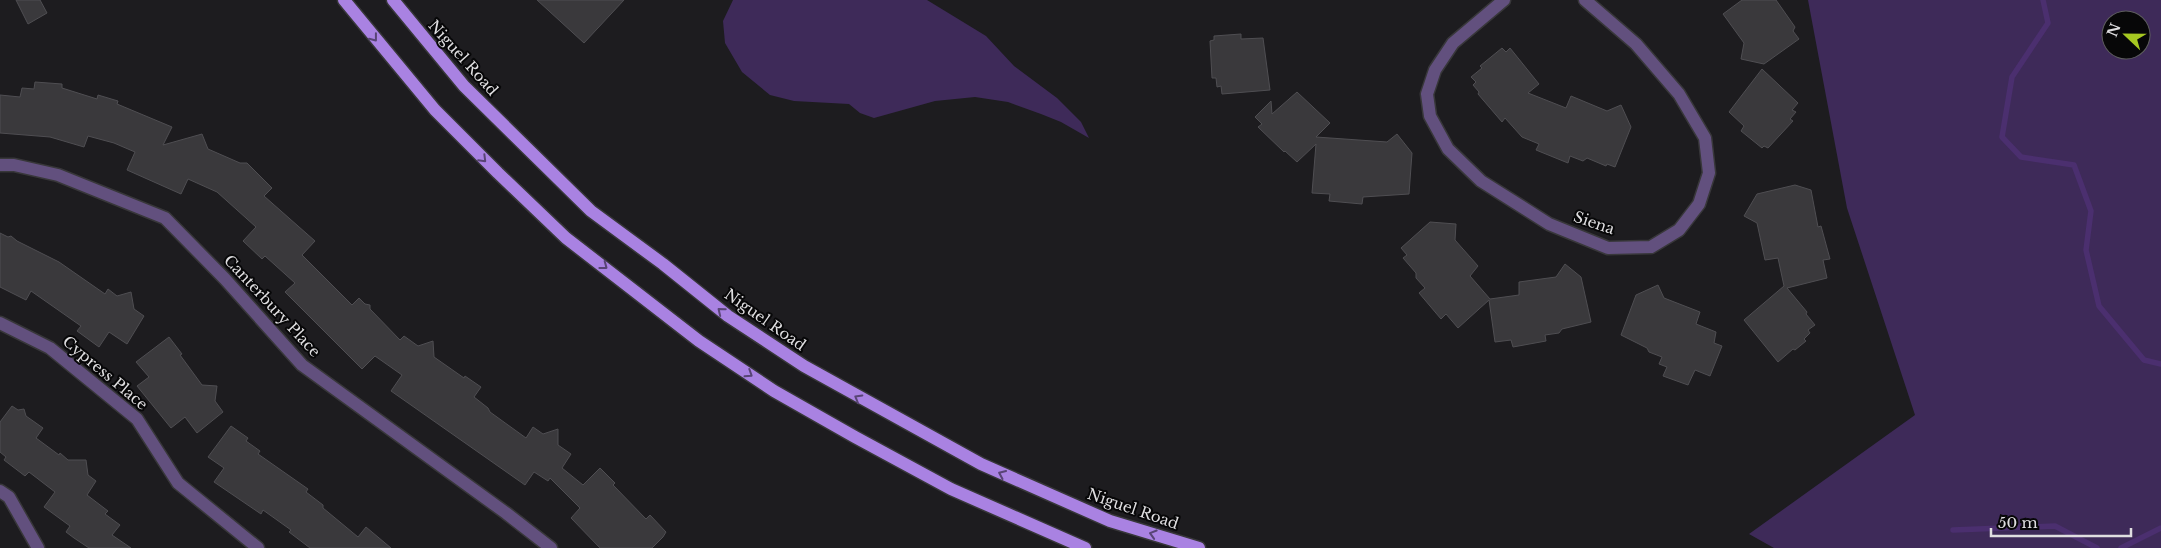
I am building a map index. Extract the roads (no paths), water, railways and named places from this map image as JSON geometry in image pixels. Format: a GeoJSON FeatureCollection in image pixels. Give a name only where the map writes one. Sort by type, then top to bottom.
{"type":"FeatureCollection","features":[{"type":"Feature","properties":{"kind":"main road"},"geometry":{"type":"LineString","coordinates":[[344,0],[435,110],[498,173],[566,238],[699,341],[774,391],[951,489],[1085,548]]}},
{"type":"Feature","properties":{"kind":"main road","name":"Niguel Road"},"geometry":{"type":"LineString","coordinates":[[392,0],[464,86],[591,210],[728,316],[804,366],[980,464],[1110,521],[1199,548]]}},
{"type":"Feature","properties":{"kind":"street","name":"Siena"},"geometry":{"type":"LineString","coordinates":[[1504,0],[1453,43],[1435,70],[1428,94],[1430,116],[1448,149],[1481,182],[1549,224],[1608,248],[1651,247],[1680,230],[1699,204],[1709,173],[1705,138],[1679,94],[1636,44],[1585,0]]}},
{"type":"Feature","properties":{"kind":"street","name":"Canterbury Place"},"geometry":{"type":"LineString","coordinates":[[0,164],[14,165],[58,175],[165,218],[224,279],[302,365],[506,513],[551,548]]}},
{"type":"Feature","properties":{"kind":"street","name":"Cypress Place"},"geometry":{"type":"LineString","coordinates":[[0,323],[50,348],[136,419],[178,483],[258,548]]}},
{"type":"Feature","properties":{"kind":"street"},"geometry":{"type":"LineString","coordinates":[[0,491],[9,497],[38,548]]}},
{"type":"Feature","properties":{"kind":"waterway"},"geometry":{"type":"LineString","coordinates":[[2043,0],[2048,23],[2012,77],[2002,137],[2021,157],[2074,165],[2091,211],[2086,250],[2099,306],[2144,360],[2161,364]]}},
{"type":"Feature","properties":{"kind":"waterway"},"geometry":{"type":"LineString","coordinates":[[1953,530],[2055,526],[2097,548]]}},
{"type":"Feature","properties":{"kind":"waterway"},"geometry":{"type":"LineString","coordinates":[[2121,548],[2161,528]]}}]}
